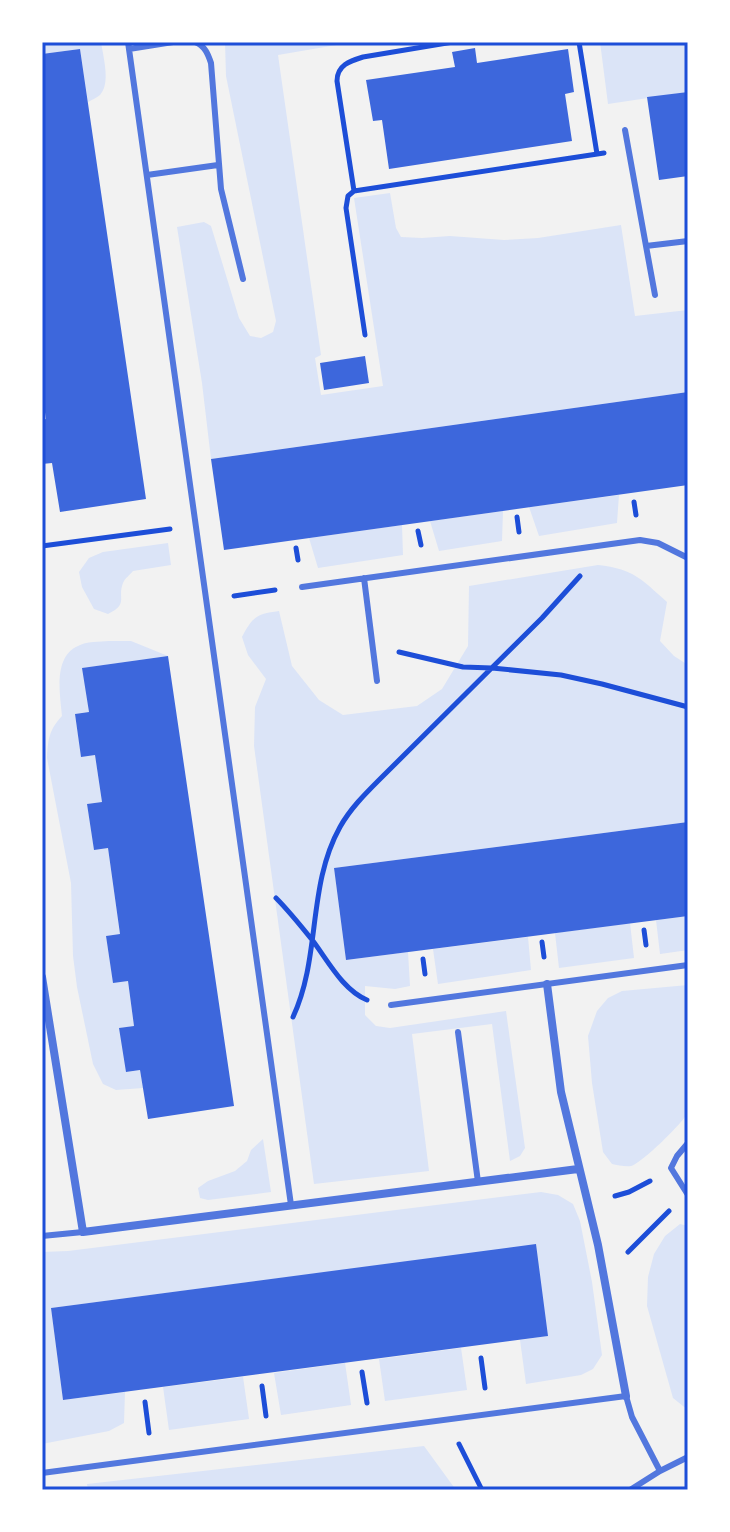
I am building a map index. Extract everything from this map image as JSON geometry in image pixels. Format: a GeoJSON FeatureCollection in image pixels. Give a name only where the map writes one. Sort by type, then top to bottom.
{"type":"FeatureCollection","features":[{"type":"Feature","properties":{"kind":"street"},"geometry":{"type":"LineString","coordinates":[[42,977],[83,1232],[578,1169]]}},
{"type":"Feature","properties":{"kind":"street"},"geometry":{"type":"LineString","coordinates":[[547,984],[561,1092],[587,1200],[626,1396]]}},
{"type":"Feature","properties":{"kind":"lane"},"geometry":{"type":"LineString","coordinates":[[173,42],[129,45],[291,1205]]}},
{"type":"Feature","properties":{"kind":"lane"},"geometry":{"type":"LineString","coordinates":[[195,42],[207,52],[211,63],[221,189],[243,279]]}},
{"type":"Feature","properties":{"kind":"lane"},"geometry":{"type":"LineString","coordinates":[[625,130],[655,295]]}},
{"type":"Feature","properties":{"kind":"lane"},"geometry":{"type":"LineString","coordinates":[[147,175],[218,165]]}},
{"type":"Feature","properties":{"kind":"lane"},"geometry":{"type":"LineString","coordinates":[[646,246],[688,241]]}},
{"type":"Feature","properties":{"kind":"lane"},"geometry":{"type":"LineString","coordinates":[[302,587],[640,540],[658,543],[688,558]]}},
{"type":"Feature","properties":{"kind":"lane"},"geometry":{"type":"LineString","coordinates":[[364,578],[377,681]]}},
{"type":"Feature","properties":{"kind":"lane"},"geometry":{"type":"LineString","coordinates":[[391,1005],[688,965]]}},
{"type":"Feature","properties":{"kind":"lane"},"geometry":{"type":"LineString","coordinates":[[458,1032],[478,1182]]}},
{"type":"Feature","properties":{"kind":"lane"},"geometry":{"type":"LineString","coordinates":[[688,1143],[671,1168],[688,1194]]}},
{"type":"Feature","properties":{"kind":"lane"},"geometry":{"type":"LineString","coordinates":[[42,1236],[83,1232]]}},
{"type":"Feature","properties":{"kind":"lane"},"geometry":{"type":"LineString","coordinates":[[42,1473],[626,1396],[632,1417],[660,1471]]}},
{"type":"Feature","properties":{"kind":"lane"},"geometry":{"type":"LineString","coordinates":[[630,1490],[688,1457]]}},
{"type":"Feature","properties":{"kind":"path"},"geometry":{"type":"LineString","coordinates":[[354,191],[337,81],[340,68],[363,57],[453,42]]}},
{"type":"Feature","properties":{"kind":"path"},"geometry":{"type":"LineString","coordinates":[[365,335],[346,208],[348,196],[354,191],[597,154],[579,42]]}},
{"type":"Feature","properties":{"kind":"path"},"geometry":{"type":"LineString","coordinates":[[42,546],[195,526]]}},
{"type":"Feature","properties":{"kind":"path"},"geometry":{"type":"LineString","coordinates":[[271,1057],[299,1004],[322,872],[341,825],[362,797],[565,594],[601,545]]}},
{"type":"Feature","properties":{"kind":"path"},"geometry":{"type":"LineString","coordinates":[[205,600],[302,587]]}},
{"type":"Feature","properties":{"kind":"path"},"geometry":{"type":"LineString","coordinates":[[373,645],[463,667],[561,675],[688,707]]}},
{"type":"Feature","properties":{"kind":"path"},"geometry":{"type":"LineString","coordinates":[[244,873],[268,890],[289,911],[351,990],[362,998],[391,1005]]}},
{"type":"Feature","properties":{"kind":"path"},"geometry":{"type":"LineString","coordinates":[[587,1200],[629,1192],[671,1168]]}},
{"type":"Feature","properties":{"kind":"path"},"geometry":{"type":"LineString","coordinates":[[603,1276],[688,1194]]}},
{"type":"Feature","properties":{"kind":"path"},"geometry":{"type":"LineString","coordinates":[[447,1419],[482,1490]]}},
{"type":"Feature","properties":{"kind":"shaded area"},"geometry":{"type":"Polygon","coordinates":[[[42,42],[101,42],[106,77],[100,95],[88,102],[80,49],[42,54],[42,42]]]}},
{"type":"Feature","properties":{"kind":"shaded area"},"geometry":{"type":"Polygon","coordinates":[[[225,42],[354,42],[278,55],[321,355],[315,358],[321,395],[383,386],[354,198],[390,193],[396,228],[401,237],[450,236],[504,240],[621,225],[635,316],[688,310],[688,392],[211,459],[177,227],[204,222],[211,226],[239,318],[250,336],[261,338],[273,332],[276,321],[226,76],[225,42]]]}},
{"type":"Feature","properties":{"kind":"shaded area"},"geometry":{"type":"Polygon","coordinates":[[[600,42],[688,42],[688,92],[608,104],[600,42]]]}},
{"type":"Feature","properties":{"kind":"shaded area"},"geometry":{"type":"Polygon","coordinates":[[[619,495],[617,523],[539,536],[529,507],[619,495]]]}},
{"type":"Feature","properties":{"kind":"shaded area"},"geometry":{"type":"Polygon","coordinates":[[[503,511],[502,541],[439,551],[430,521],[503,511]]]}},
{"type":"Feature","properties":{"kind":"shaded area"},"geometry":{"type":"Polygon","coordinates":[[[402,525],[403,555],[318,568],[309,538],[402,525]]]}},
{"type":"Feature","properties":{"kind":"shaded area"},"geometry":{"type":"Polygon","coordinates":[[[168,543],[171,565],[133,571],[123,583],[118,607],[108,614],[94,609],[82,587],[79,572],[89,558],[103,552],[168,543]]]}},
{"type":"Feature","properties":{"kind":"shaded area"},"geometry":{"type":"Polygon","coordinates":[[[598,565],[636,576],[667,602],[660,641],[688,665],[688,822],[334,868],[346,960],[408,952],[410,986],[395,989],[365,986],[365,1015],[376,1026],[390,1028],[506,1011],[525,1148],[520,1156],[510,1161],[492,1024],[412,1034],[429,1171],[314,1184],[254,746],[255,707],[266,679],[248,655],[242,637],[256,617],[279,611],[292,666],[319,700],[343,715],[417,706],[442,689],[468,646],[469,586],[598,565]]]}},
{"type":"Feature","properties":{"kind":"shaded area"},"geometry":{"type":"Polygon","coordinates":[[[131,641],[168,656],[83,668],[89,712],[75,714],[81,756],[95,755],[102,802],[87,804],[94,849],[108,848],[120,934],[106,936],[113,982],[128,981],[134,1026],[120,1028],[127,1072],[140,1070],[143,1088],[116,1090],[103,1084],[93,1064],[73,956],[71,883],[47,758],[50,735],[62,716],[60,677],[65,658],[81,644],[131,641]]]}},
{"type":"Feature","properties":{"kind":"shaded area"},"geometry":{"type":"Polygon","coordinates":[[[688,916],[688,950],[660,954],[656,920],[688,916]]]}},
{"type":"Feature","properties":{"kind":"shaded area"},"geometry":{"type":"Polygon","coordinates":[[[630,923],[634,958],[559,968],[555,933],[630,923]]]}},
{"type":"Feature","properties":{"kind":"shaded area"},"geometry":{"type":"Polygon","coordinates":[[[528,937],[531,970],[438,984],[433,949],[528,937]]]}},
{"type":"Feature","properties":{"kind":"shaded area"},"geometry":{"type":"Polygon","coordinates":[[[688,985],[688,1112],[644,1158],[629,1166],[612,1164],[603,1152],[592,1083],[588,1036],[597,1011],[608,998],[622,991],[688,985]]]}},
{"type":"Feature","properties":{"kind":"shaded area"},"geometry":{"type":"Polygon","coordinates":[[[263,1139],[271,1192],[208,1200],[200,1198],[198,1188],[235,1171],[247,1161],[251,1150],[263,1139]]]}},
{"type":"Feature","properties":{"kind":"shaded area"},"geometry":{"type":"Polygon","coordinates":[[[541,1192],[558,1195],[573,1204],[580,1221],[602,1355],[593,1369],[581,1375],[526,1384],[520,1340],[547,1336],[535,1245],[51,1308],[63,1400],[125,1392],[124,1423],[109,1431],[42,1444],[42,1252],[541,1192]]]}},
{"type":"Feature","properties":{"kind":"shaded area"},"geometry":{"type":"Polygon","coordinates":[[[680,1224],[688,1226],[688,1410],[673,1398],[647,1306],[648,1277],[654,1254],[665,1236],[680,1224]]]}},
{"type":"Feature","properties":{"kind":"shaded area"},"geometry":{"type":"Polygon","coordinates":[[[461,1348],[467,1390],[385,1401],[379,1359],[461,1348]]]}},
{"type":"Feature","properties":{"kind":"shaded area"},"geometry":{"type":"Polygon","coordinates":[[[345,1363],[351,1405],[281,1415],[274,1373],[345,1363]]]}},
{"type":"Feature","properties":{"kind":"shaded area"},"geometry":{"type":"Polygon","coordinates":[[[243,1377],[249,1419],[169,1430],[163,1387],[243,1377]]]}},
{"type":"Feature","properties":{"kind":"shaded area"},"geometry":{"type":"Polygon","coordinates":[[[424,1446],[456,1490],[88,1490],[87,1484],[424,1446]]]}},
{"type":"Feature","properties":{"kind":"building"},"geometry":{"type":"Polygon","coordinates":[[[475,48],[477,63],[568,49],[574,92],[565,94],[572,141],[389,169],[382,120],[373,121],[366,80],[455,67],[452,52],[475,48]]]}},
{"type":"Feature","properties":{"kind":"building"},"geometry":{"type":"Polygon","coordinates":[[[80,49],[146,499],[60,512],[52,463],[42,464],[42,420],[46,419],[42,392],[42,54],[80,49]]]}},
{"type":"Feature","properties":{"kind":"building"},"geometry":{"type":"Polygon","coordinates":[[[688,92],[688,176],[659,180],[647,97],[688,92]]]}},
{"type":"Feature","properties":{"kind":"building"},"geometry":{"type":"Polygon","coordinates":[[[365,356],[369,383],[324,390],[320,363],[365,356]]]}},
{"type":"Feature","properties":{"kind":"building"},"geometry":{"type":"Polygon","coordinates":[[[688,392],[688,485],[224,550],[211,459],[688,392]]]}},
{"type":"Feature","properties":{"kind":"building"},"geometry":{"type":"Polygon","coordinates":[[[168,656],[234,1106],[148,1119],[140,1070],[126,1072],[119,1028],[134,1026],[128,981],[113,983],[106,936],[120,934],[108,848],[94,850],[87,804],[102,802],[95,755],[81,757],[75,714],[89,712],[82,668],[168,656]]]}},
{"type":"Feature","properties":{"kind":"building"},"geometry":{"type":"Polygon","coordinates":[[[688,822],[688,916],[346,960],[334,868],[688,822]]]}},
{"type":"Feature","properties":{"kind":"building"},"geometry":{"type":"Polygon","coordinates":[[[536,1244],[548,1336],[63,1400],[51,1308],[536,1244]]]}}]}
